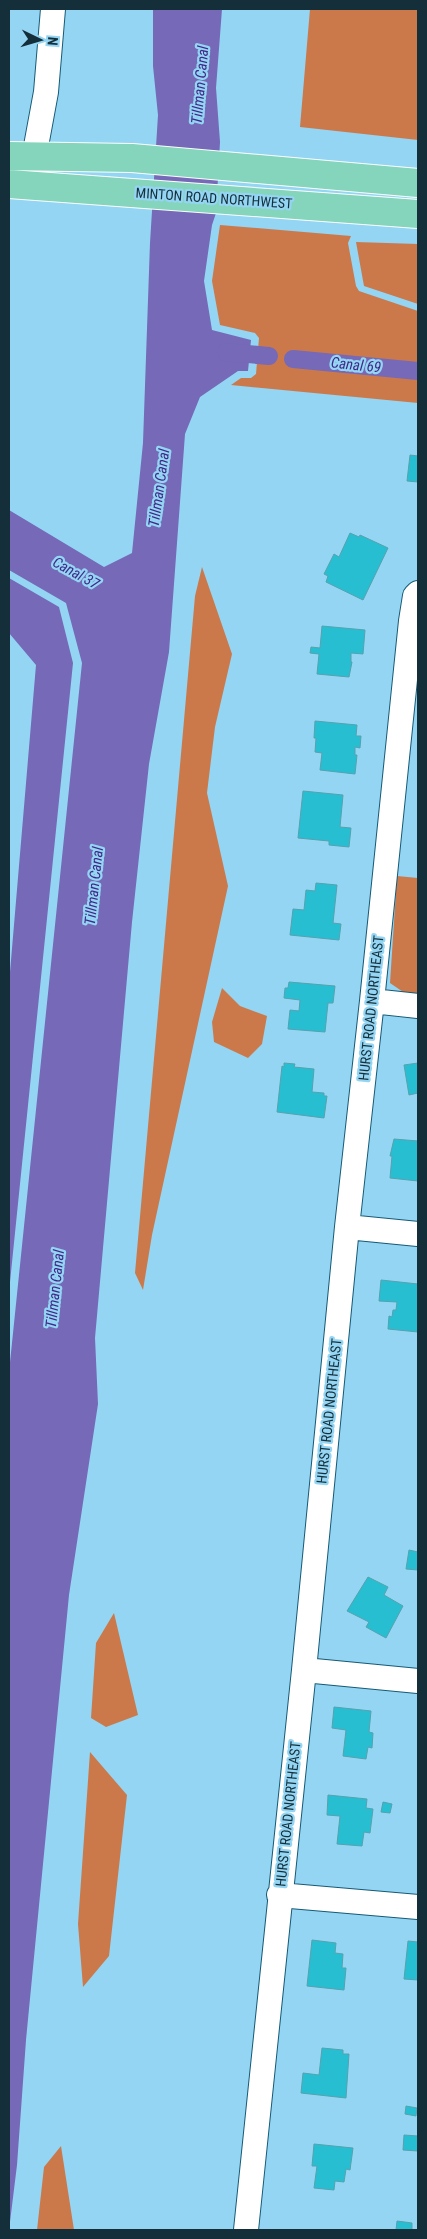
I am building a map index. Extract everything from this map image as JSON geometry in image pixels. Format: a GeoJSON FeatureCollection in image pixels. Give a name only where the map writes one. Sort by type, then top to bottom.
{"type":"FeatureCollection","features":[{"type":"Feature","properties":{"kind":"main road"},"geometry":{"type":"LineString","coordinates":[[21,157],[132,158],[418,182]]}},
{"type":"Feature","properties":{"kind":"main road","name":"MINTON ROAD NORTHWEST"},"geometry":{"type":"LineString","coordinates":[[9,184],[418,214]]}},
{"type":"Feature","properties":{"kind":"street"},"geometry":{"type":"LineString","coordinates":[[21,157],[46,92],[54,9]]}},
{"type":"Feature","properties":{"kind":"street","name":"HURST ROAD NORTHEAST"},"geometry":{"type":"LineString","coordinates":[[246,2230],[410,621],[415,596],[418,593]]}},
{"type":"Feature","properties":{"kind":"street"},"geometry":{"type":"LineString","coordinates":[[372,1001],[418,1006]]}},
{"type":"Feature","properties":{"kind":"street"},"geometry":{"type":"LineString","coordinates":[[347,1227],[418,1234]]}},
{"type":"Feature","properties":{"kind":"street"},"geometry":{"type":"LineString","coordinates":[[304,1670],[418,1681]]}},
{"type":"Feature","properties":{"kind":"street"},"geometry":{"type":"LineString","coordinates":[[279,1895],[418,1908]]}},
{"type":"Feature","properties":{"kind":"shaded area"},"geometry":{"type":"Polygon","coordinates":[[[310,9],[418,9],[418,140],[300,127],[310,9]]]}},
{"type":"Feature","properties":{"kind":"shaded area"},"geometry":{"type":"Polygon","coordinates":[[[220,225],[351,236],[348,243],[356,286],[359,291],[418,311],[418,403],[231,385],[241,378],[251,378],[256,374],[259,338],[255,333],[220,325],[212,281],[220,225]]]}},
{"type":"Feature","properties":{"kind":"shaded area"},"geometry":{"type":"Polygon","coordinates":[[[356,242],[418,244],[418,304],[364,286],[356,242]]]}},
{"type":"Feature","properties":{"kind":"shaded area"},"geometry":{"type":"Polygon","coordinates":[[[202,567],[232,654],[215,727],[207,793],[228,886],[152,1235],[143,1290],[135,1273],[195,596],[202,567]]]}},
{"type":"Feature","properties":{"kind":"shaded area"},"geometry":{"type":"Polygon","coordinates":[[[397,876],[418,878],[418,997],[409,996],[390,983],[397,876]]]}},
{"type":"Feature","properties":{"kind":"shaded area"},"geometry":{"type":"Polygon","coordinates":[[[222,988],[240,1006],[267,1016],[262,1044],[248,1058],[214,1042],[212,1022],[222,988]]]}},
{"type":"Feature","properties":{"kind":"shaded area"},"geometry":{"type":"Polygon","coordinates":[[[114,1613],[138,1715],[106,1727],[91,1718],[96,1643],[114,1613]]]}},
{"type":"Feature","properties":{"kind":"shaded area"},"geometry":{"type":"Polygon","coordinates":[[[90,1752],[127,1795],[109,1956],[83,1987],[78,1924],[90,1752]]]}},
{"type":"Feature","properties":{"kind":"shaded area"},"geometry":{"type":"Polygon","coordinates":[[[61,2146],[74,2230],[37,2230],[44,2167],[61,2146]]]}},
{"type":"Feature","properties":{"kind":"water"},"geometry":{"type":"Polygon","coordinates":[[[153,9],[222,9],[216,88],[220,142],[216,213],[212,225],[204,281],[212,330],[251,340],[248,371],[238,371],[200,397],[185,434],[169,652],[149,764],[132,922],[95,1338],[98,1404],[69,1595],[26,2040],[17,2165],[9,2230],[9,1372],[82,663],[66,603],[9,570],[9,510],[104,567],[132,553],[143,443],[150,243],[158,115],[153,66],[153,9]]]}},
{"type":"Feature","properties":{"kind":"water"},"geometry":{"type":"Polygon","coordinates":[[[9,578],[59,607],[73,663],[9,1292],[9,984],[36,665],[9,633],[9,578]]]}},
{"type":"Feature","properties":{"kind":"building"},"geometry":{"type":"Polygon","coordinates":[[[410,455],[418,456],[418,482],[407,481],[410,455]]]}},
{"type":"Feature","properties":{"kind":"building"},"geometry":{"type":"Polygon","coordinates":[[[350,533],[359,537],[360,535],[388,548],[363,600],[326,582],[328,576],[324,574],[334,554],[339,557],[350,533]]]}},
{"type":"Feature","properties":{"kind":"building"},"geometry":{"type":"Polygon","coordinates":[[[322,626],[365,630],[363,654],[351,653],[352,662],[349,677],[317,674],[319,654],[310,653],[311,647],[320,648],[322,626]]]}},
{"type":"Feature","properties":{"kind":"building"},"geometry":{"type":"Polygon","coordinates":[[[315,721],[357,725],[356,736],[361,736],[360,748],[355,747],[355,755],[357,755],[355,774],[320,770],[322,753],[315,752],[315,721]]]}},
{"type":"Feature","properties":{"kind":"building"},"geometry":{"type":"Polygon","coordinates":[[[303,791],[343,795],[340,827],[351,828],[349,847],[329,845],[329,841],[298,838],[303,791]]]}},
{"type":"Feature","properties":{"kind":"building"},"geometry":{"type":"Polygon","coordinates":[[[316,883],[337,885],[333,923],[341,924],[339,940],[290,935],[293,909],[304,910],[306,890],[315,891],[316,883]]]}},
{"type":"Feature","properties":{"kind":"building"},"geometry":{"type":"Polygon","coordinates":[[[289,982],[335,986],[333,1003],[328,1003],[325,1032],[288,1029],[290,1010],[299,1011],[300,1000],[284,998],[285,988],[288,988],[289,982]]]}},
{"type":"Feature","properties":{"kind":"building"},"geometry":{"type":"Polygon","coordinates":[[[284,1063],[295,1064],[294,1067],[314,1069],[312,1092],[324,1093],[324,1096],[327,1096],[324,1118],[277,1112],[282,1066],[284,1067],[284,1063]]]}},
{"type":"Feature","properties":{"kind":"building"},"geometry":{"type":"Polygon","coordinates":[[[418,1063],[418,1093],[409,1095],[404,1065],[418,1063]]]}},
{"type":"Feature","properties":{"kind":"building"},"geometry":{"type":"Polygon","coordinates":[[[394,1139],[418,1141],[418,1181],[390,1178],[392,1156],[390,1156],[394,1139]]]}},
{"type":"Feature","properties":{"kind":"building"},"geometry":{"type":"Polygon","coordinates":[[[381,1280],[418,1284],[418,1332],[388,1329],[389,1316],[392,1317],[393,1310],[396,1310],[397,1302],[379,1301],[381,1280]]]}},
{"type":"Feature","properties":{"kind":"building"},"geometry":{"type":"Polygon","coordinates":[[[409,1550],[418,1552],[418,1570],[406,1569],[409,1550]]]}},
{"type":"Feature","properties":{"kind":"building"},"geometry":{"type":"Polygon","coordinates":[[[368,1577],[388,1587],[384,1595],[403,1606],[386,1638],[366,1627],[369,1622],[347,1611],[368,1577]]]}},
{"type":"Feature","properties":{"kind":"building"},"geometry":{"type":"Polygon","coordinates":[[[334,1707],[371,1711],[369,1732],[373,1733],[372,1748],[368,1747],[366,1759],[343,1756],[346,1730],[332,1728],[334,1707]]]}},
{"type":"Feature","properties":{"kind":"building"},"geometry":{"type":"Polygon","coordinates":[[[328,1795],[367,1799],[366,1808],[373,1809],[370,1833],[364,1832],[362,1846],[337,1844],[340,1816],[327,1815],[328,1795]]]}},
{"type":"Feature","properties":{"kind":"building"},"geometry":{"type":"Polygon","coordinates":[[[383,1802],[392,1804],[390,1813],[381,1812],[383,1802]]]}},
{"type":"Feature","properties":{"kind":"building"},"geometry":{"type":"Polygon","coordinates":[[[312,1940],[336,1943],[335,1953],[343,1954],[342,1968],[346,1968],[344,1990],[307,1986],[312,1940]]]}},
{"type":"Feature","properties":{"kind":"building"},"geometry":{"type":"Polygon","coordinates":[[[408,1941],[418,1942],[418,1980],[404,1979],[408,1941]]]}},
{"type":"Feature","properties":{"kind":"building"},"geometry":{"type":"Polygon","coordinates":[[[322,2048],[343,2050],[343,2054],[349,2054],[346,2098],[301,2093],[303,2073],[319,2075],[322,2048]]]}},
{"type":"Feature","properties":{"kind":"building"},"geometry":{"type":"Polygon","coordinates":[[[406,2106],[417,2108],[416,2116],[405,2114],[406,2106]]]}},
{"type":"Feature","properties":{"kind":"building"},"geometry":{"type":"Polygon","coordinates":[[[404,2135],[418,2136],[418,2151],[403,2150],[404,2135]]]}},
{"type":"Feature","properties":{"kind":"building"},"geometry":{"type":"Polygon","coordinates":[[[314,2144],[353,2148],[350,2170],[346,2169],[344,2182],[335,2181],[334,2190],[314,2188],[317,2166],[312,2166],[314,2144]]]}},
{"type":"Feature","properties":{"kind":"building"},"geometry":{"type":"Polygon","coordinates":[[[397,2221],[412,2223],[412,2230],[396,2230],[397,2221]]]}},
{"type":"Feature","properties":{"kind":"waterway","name":"Canal 69"},"geometry":{"type":"LineString","coordinates":[[226,352],[269,356]]}},
{"type":"Feature","properties":{"kind":"waterway","name":"Canal 69"},"geometry":{"type":"LineString","coordinates":[[293,359],[418,371]]}},
{"type":"Feature","properties":{"kind":"water label","name":"Tillman Canal"},"geometry":{"type":"Point","coordinates":[200,85]}},
{"type":"Feature","properties":{"kind":"water label","name":"Tillman Canal"},"geometry":{"type":"Point","coordinates":[159,488]}},
{"type":"Feature","properties":{"kind":"water label","name":"Canal 37"},"geometry":{"type":"Point","coordinates":[76,573]}},
{"type":"Feature","properties":{"kind":"water label","name":"Tillman Canal"},"geometry":{"type":"Point","coordinates":[94,886]}},
{"type":"Feature","properties":{"kind":"water label","name":"Tillman Canal"},"geometry":{"type":"Point","coordinates":[55,1289]}}]}
